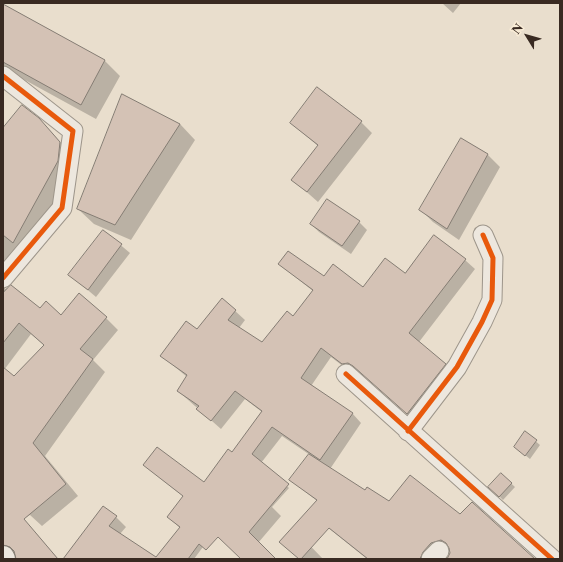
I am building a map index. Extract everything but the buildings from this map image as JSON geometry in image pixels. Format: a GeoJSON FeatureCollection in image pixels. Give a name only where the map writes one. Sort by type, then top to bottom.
{"type":"FeatureCollection","features":[{"type":"Feature","properties":{"kind":"street"},"geometry":{"type":"LineString","coordinates":[[3,76],[73,131],[62,208],[3,278]]}},
{"type":"Feature","properties":{"kind":"street"},"geometry":{"type":"LineString","coordinates":[[408,431],[457,367],[492,300],[493,258],[483,235]]}},
{"type":"Feature","properties":{"kind":"street"},"geometry":{"type":"LineString","coordinates":[[346,374],[552,559]]}},
{"type":"Feature","properties":{"kind":"cycle path"},"geometry":{"type":"LineString","coordinates":[[3,76],[73,131],[62,208],[3,278]]}},
{"type":"Feature","properties":{"kind":"cycle path"},"geometry":{"type":"LineString","coordinates":[[408,431],[457,367],[482,322],[492,300],[493,258],[483,235]]}},
{"type":"Feature","properties":{"kind":"cycle path"},"geometry":{"type":"LineString","coordinates":[[346,374],[552,559]]}}]}
